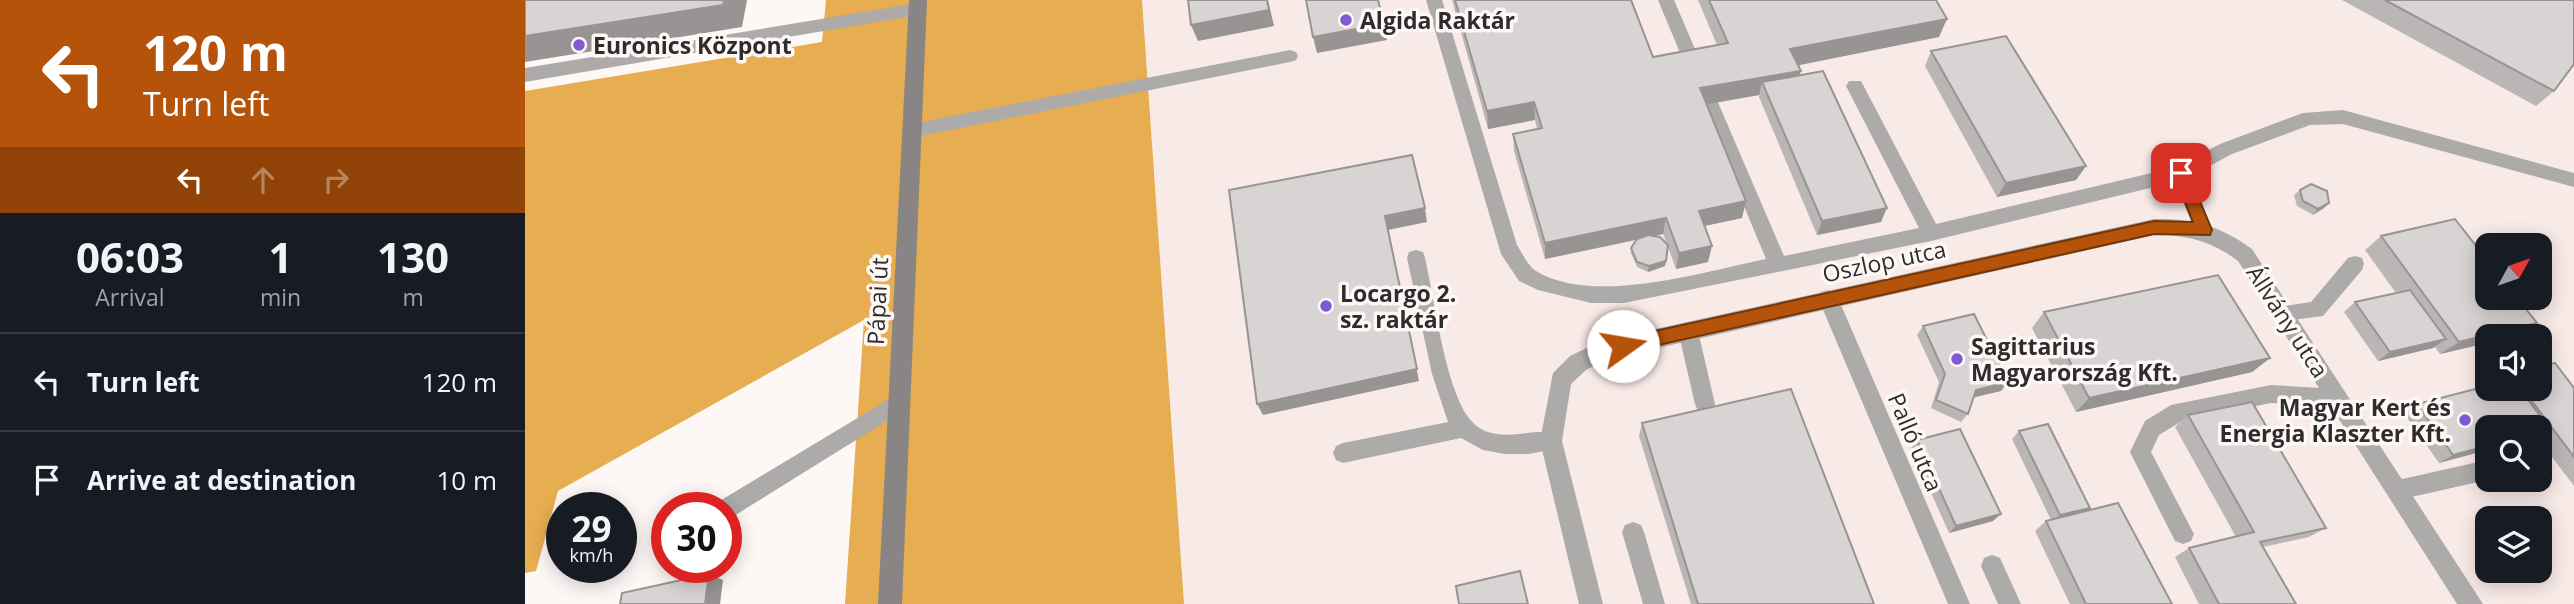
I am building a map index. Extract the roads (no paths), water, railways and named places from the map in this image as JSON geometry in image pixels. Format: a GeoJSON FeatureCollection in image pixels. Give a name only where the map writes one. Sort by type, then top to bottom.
{"type":"FeatureCollection","features":[{"type":"Feature","properties":{"kind":"main road","name":"Pápai út"},"geometry":{"type":"LineString","coordinates":[[890,604],[918,4]]}},
{"type":"Feature","properties":{"kind":"street","name":"Oszlop utca"},"geometry":{"type":"LineString","coordinates":[[1551,441],[1561,380],[1578,363],[1601,351],[1828,298],[2154,228],[2185,226],[2204,230]]}},
{"type":"Feature","properties":{"kind":"street","name":"Állvány utca"},"geometry":{"type":"LineString","coordinates":[[2204,230],[2224,239],[2245,255],[2471,604]]}},
{"type":"Feature","properties":{"kind":"street"},"geometry":{"type":"LineString","coordinates":[[1551,441],[1591,604]]}},
{"type":"Feature","properties":{"kind":"lane"},"geometry":{"type":"LineString","coordinates":[[1434,0],[1508,248],[1526,275],[1545,284],[1591,295],[1624,295],[1779,265],[1931,233],[2181,173],[2226,149],[2309,118],[2343,117],[2574,180]]}},
{"type":"Feature","properties":{"kind":"lane"},"geometry":{"type":"LineString","coordinates":[[1666,0],[1779,265]]}},
{"type":"Feature","properties":{"kind":"lane"},"geometry":{"type":"LineString","coordinates":[[525,75],[918,4]]}},
{"type":"Feature","properties":{"kind":"lane"},"geometry":{"type":"LineString","coordinates":[[911,131],[1290,56]]}},
{"type":"Feature","properties":{"kind":"lane"},"geometry":{"type":"LineString","coordinates":[[1855,86],[1931,233]]}},
{"type":"Feature","properties":{"kind":"lane"},"geometry":{"type":"LineString","coordinates":[[2181,173],[2204,230]]}},
{"type":"Feature","properties":{"kind":"lane"},"geometry":{"type":"LineString","coordinates":[[1416,258],[1447,396],[1464,428],[1491,443],[1523,446],[1551,441]]}},
{"type":"Feature","properties":{"kind":"lane"},"geometry":{"type":"LineString","coordinates":[[2284,313],[2316,310],[2355,264]]}},
{"type":"Feature","properties":{"kind":"lane","name":"Palló utca"},"geometry":{"type":"LineString","coordinates":[[1828,298],[1959,604]]}},
{"type":"Feature","properties":{"kind":"lane"},"geometry":{"type":"LineString","coordinates":[[1688,331],[1705,404]]}},
{"type":"Feature","properties":{"kind":"lane"},"geometry":{"type":"LineString","coordinates":[[2183,534],[2140,452],[2153,428],[2178,412],[2271,394],[2338,398]]}},
{"type":"Feature","properties":{"kind":"lane"},"geometry":{"type":"LineString","coordinates":[[742,499],[899,402]]}},
{"type":"Feature","properties":{"kind":"lane"},"geometry":{"type":"LineString","coordinates":[[1343,453],[1464,428]]}},
{"type":"Feature","properties":{"kind":"lane"},"geometry":{"type":"LineString","coordinates":[[2398,490],[2475,473]]}},
{"type":"Feature","properties":{"kind":"lane"},"geometry":{"type":"LineString","coordinates":[[1633,532],[1654,604]]}},
{"type":"Feature","properties":{"kind":"lane"},"geometry":{"type":"LineString","coordinates":[[1992,566],[2010,604]]}},
{"type":"Feature","properties":{"kind":"place","name":"Algida Raktár"},"geometry":{"type":"Point","coordinates":[1346,20]}},
{"type":"Feature","properties":{"kind":"place","name":"Euronics Központ"},"geometry":{"type":"Point","coordinates":[579,45]}},
{"type":"Feature","properties":{"kind":"place","name":"Locargo 2. sz. raktár"},"geometry":{"type":"Point","coordinates":[1326,306]}},
{"type":"Feature","properties":{"kind":"place","name":"Sagittarius Magyarország Kft."},"geometry":{"type":"Point","coordinates":[1957,359]}},
{"type":"Feature","properties":{"kind":"place","name":"Magyar Kert és Energia Klaszter Kft."},"geometry":{"type":"Point","coordinates":[2465,420]}}]}
